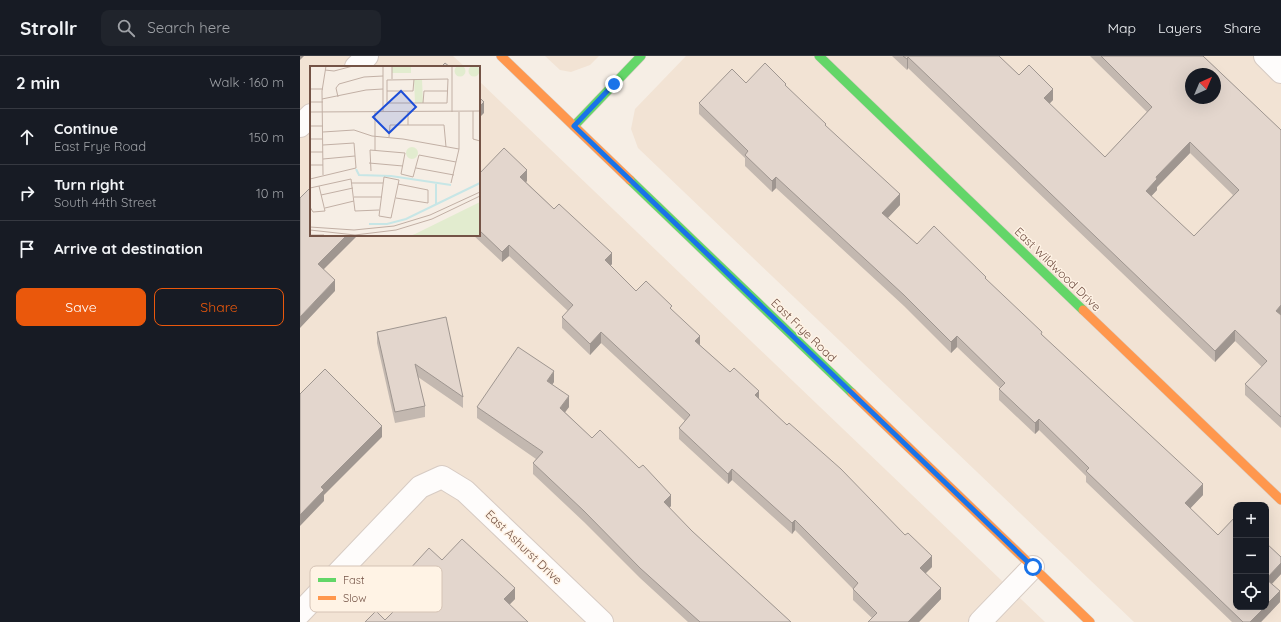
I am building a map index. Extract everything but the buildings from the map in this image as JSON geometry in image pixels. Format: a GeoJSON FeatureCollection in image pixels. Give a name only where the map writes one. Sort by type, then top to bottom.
{"type":"FeatureCollection","features":[{"type":"Feature","properties":{"kind":"street"},"geometry":{"type":"LineString","coordinates":[[357,66],[367,56]]}},
{"type":"Feature","properties":{"kind":"street","name":"East Frye Road"},"geometry":{"type":"LineString","coordinates":[[500,56],[1090,622]]}},
{"type":"Feature","properties":{"kind":"street"},"geometry":{"type":"LineString","coordinates":[[574,126],[641,56]]}},
{"type":"Feature","properties":{"kind":"street","name":"East Wildwood Drive"},"geometry":{"type":"LineString","coordinates":[[819,56],[1281,500]]}},
{"type":"Feature","properties":{"kind":"street"},"geometry":{"type":"LineString","coordinates":[[1265,56],[1281,72]]}},
{"type":"Feature","properties":{"kind":"street"},"geometry":{"type":"LineString","coordinates":[[300,126],[310,116]]}},
{"type":"Feature","properties":{"kind":"street","name":"East Ashurst Drive"},"geometry":{"type":"LineString","coordinates":[[345,566],[420,487],[442,477],[465,491],[602,622]]}},
{"type":"Feature","properties":{"kind":"street"},"geometry":{"type":"LineString","coordinates":[[980,622],[1033,567]]}},
{"type":"Feature","properties":{"kind":"street","name":"East Ashurst Drive"},"geometry":{"type":"LineString","coordinates":[[300,613],[310,602]]}},
{"type":"Feature","properties":{"kind":"shaded area"},"geometry":{"type":"Polygon","coordinates":[[[300,56],[453,56],[464,66],[310,66],[310,236],[480,236],[480,82],[1045,622],[300,622],[300,56]]]}},
{"type":"Feature","properties":{"kind":"shaded area"},"geometry":{"type":"Polygon","coordinates":[[[545,56],[599,56],[590,65],[571,72],[560,70],[545,56]]]}},
{"type":"Feature","properties":{"kind":"shaded area"},"geometry":{"type":"Polygon","coordinates":[[[686,56],[1281,56],[1281,622],[1134,622],[638,148],[631,129],[635,109],[686,56]]]}},
{"type":"Feature","properties":{"kind":"traffic: fast"},"geometry":{"type":"LineString","coordinates":[[574,126],[641,56]]}},
{"type":"Feature","properties":{"kind":"traffic: fast"},"geometry":{"type":"LineString","coordinates":[[819,56],[1083,310]]}},
{"type":"Feature","properties":{"kind":"traffic: fast"},"geometry":{"type":"LineString","coordinates":[[630,180],[852,393]]}},
{"type":"Feature","properties":{"kind":"traffic: slow"},"geometry":{"type":"LineString","coordinates":[[501,56],[630,180]]}},
{"type":"Feature","properties":{"kind":"traffic: slow"},"geometry":{"type":"LineString","coordinates":[[1083,310],[1281,500]]}},
{"type":"Feature","properties":{"kind":"traffic: slow"},"geometry":{"type":"LineString","coordinates":[[852,393],[1090,622]]}},
{"type":"Feature","properties":{"kind":"route"},"geometry":{"type":"LineString","coordinates":[[614,84],[574,126],[1033,567]]}}]}
